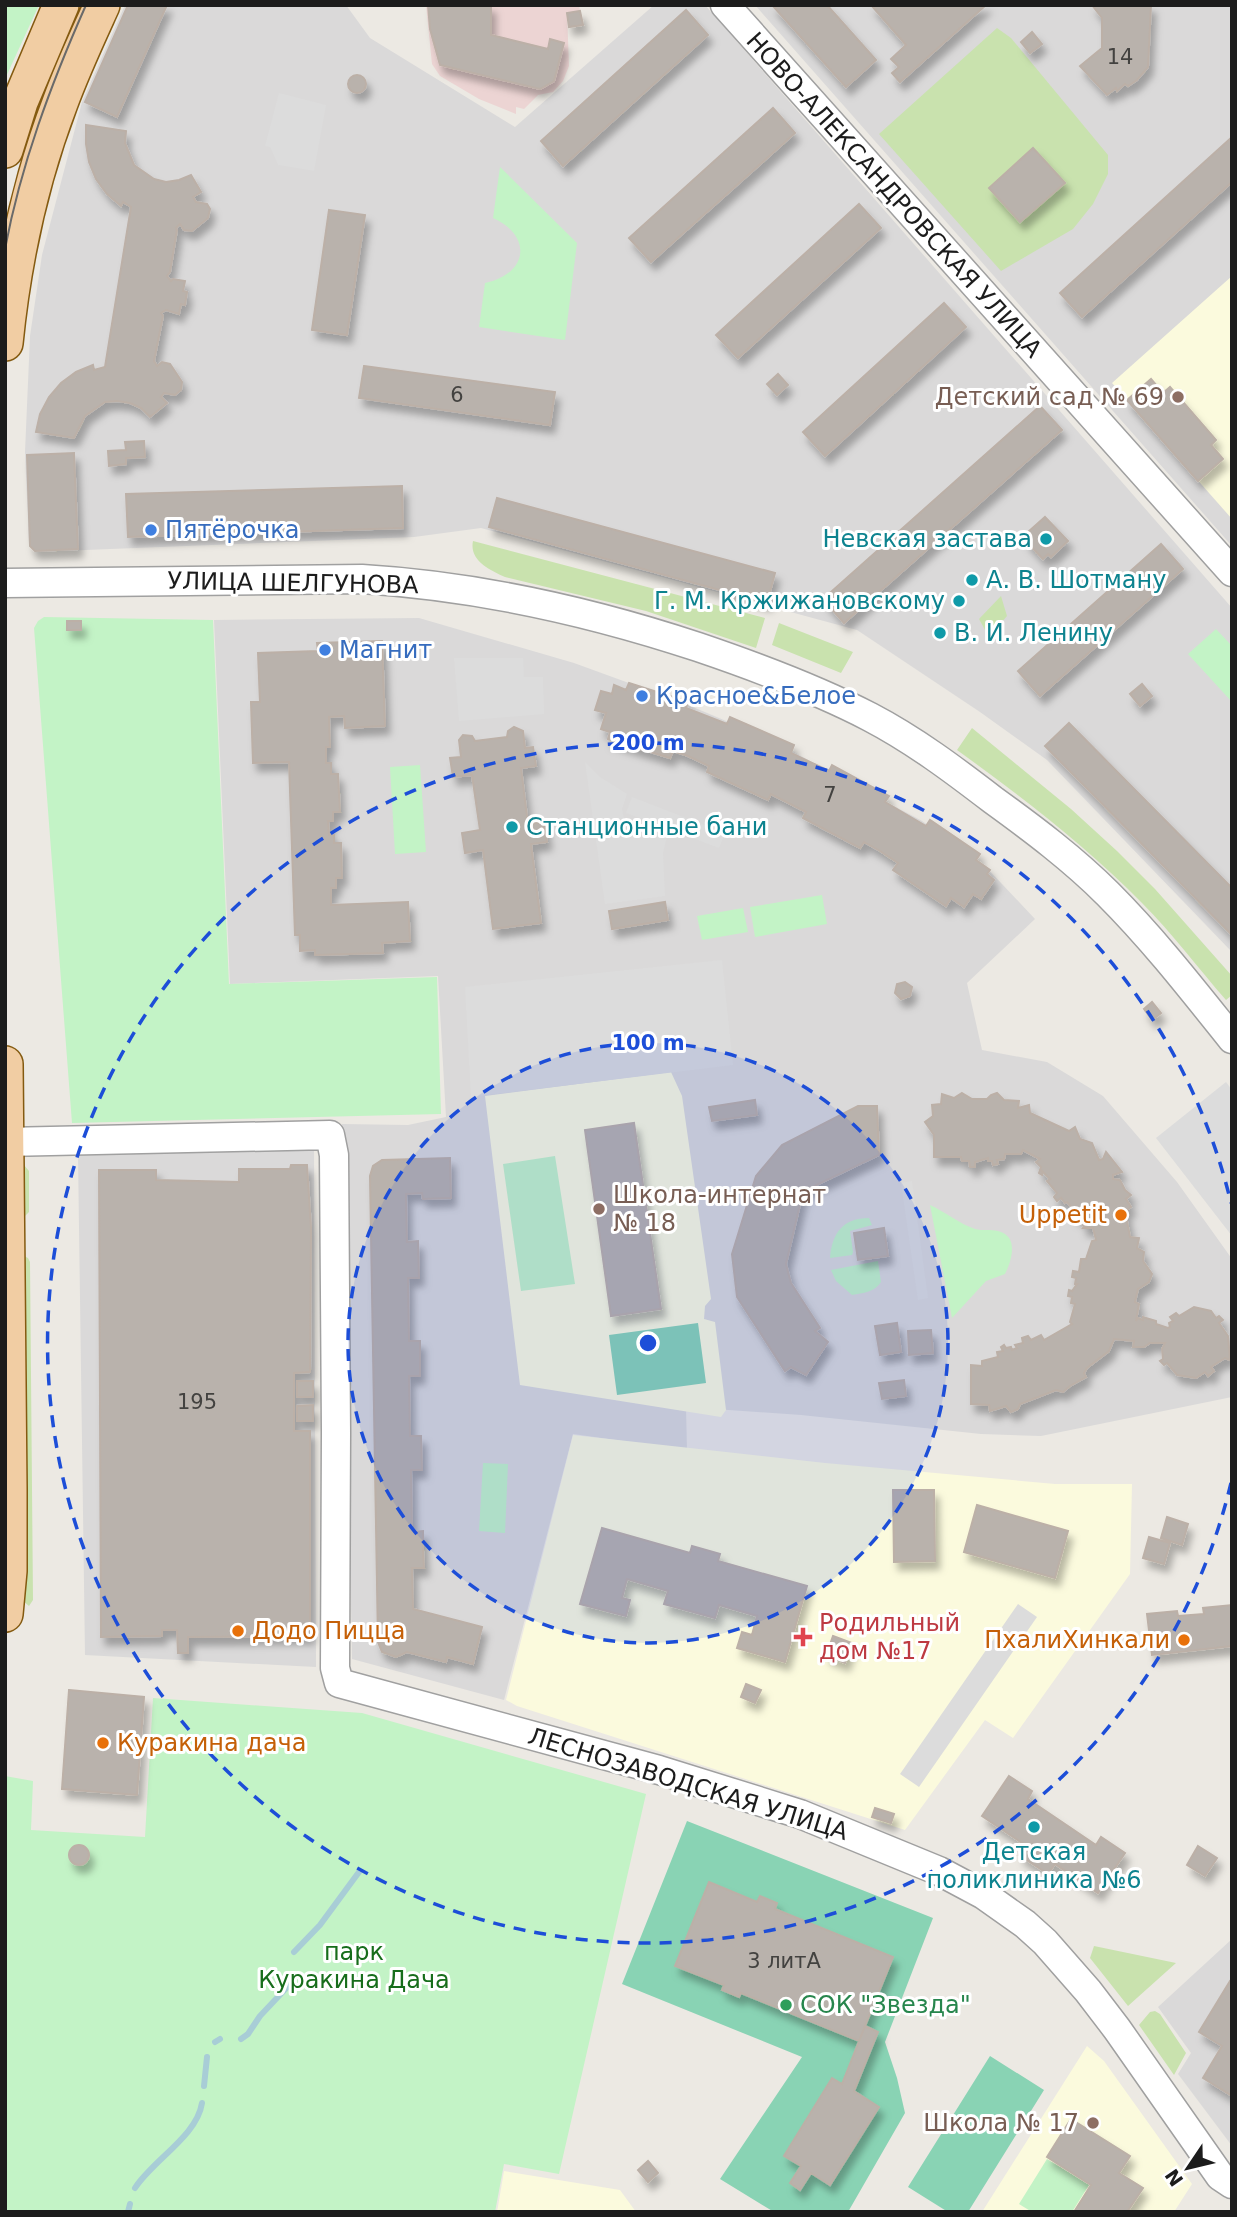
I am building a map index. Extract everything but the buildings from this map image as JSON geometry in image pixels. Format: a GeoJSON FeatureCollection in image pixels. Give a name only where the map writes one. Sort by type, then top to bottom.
{"type":"FeatureCollection","features":[{"type":"Feature","properties":{"kind":"main road"},"geometry":{"type":"LineString","coordinates":[[5,150],[20,102],[61,5]]}},
{"type":"Feature","properties":{"kind":"main road"},"geometry":{"type":"LineString","coordinates":[[5,343],[19,251],[40,166],[59,105],[102,5]]}},
{"type":"Feature","properties":{"kind":"main road"},"geometry":{"type":"LineString","coordinates":[[5,1064],[9,1490],[9,1571],[5,1614]]}},
{"type":"Feature","properties":{"kind":"street","name":"НОВО-АЛЕКСАНДРОВСКАЯ УЛИЦА"},"geometry":{"type":"LineString","coordinates":[[725,5],[1232,572]]}},
{"type":"Feature","properties":{"kind":"street","name":"УЛИЦА ШЕЛГУНОВА"},"geometry":{"type":"LineString","coordinates":[[5,583],[362,579],[413,582],[524,600],[595,616],[654,632],[756,668],[834,700],[903,736],[939,759],[1019,819],[1107,893],[1154,942],[1232,1039]]}},
{"type":"Feature","properties":{"kind":"street","name":"ЛЕСНОЗАВОДСКАЯ УЛИЦА"},"geometry":{"type":"LineString","coordinates":[[6,1143],[330,1135],[334,1155],[337,1432],[335,1668],[339,1683],[659,1770],[800,1814],[939,1871],[984,1895],[1025,1924],[1074,1975],[1117,2029],[1220,2176],[1232,2184]]}},
{"type":"Feature","properties":{"kind":"shaded area"},"geometry":{"type":"Polygon","coordinates":[[[125,5],[346,5],[370,38],[515,127],[654,5],[705,5],[1232,608],[1232,952],[1047,760],[857,630],[481,528],[414,537],[35,552],[29,545],[25,452],[30,336],[42,255],[82,102],[125,5]]]}},
{"type":"Feature","properties":{"kind":"shaded area"},"geometry":{"type":"Polygon","coordinates":[[[426,5],[579,5],[580,11],[567,13],[569,66],[563,81],[553,92],[538,95],[524,109],[516,107],[516,114],[479,99],[440,76],[432,64],[426,5]]]}},
{"type":"Feature","properties":{"kind":"shaded area"},"geometry":{"type":"Polygon","coordinates":[[[755,5],[1232,5],[1232,546],[755,5]]]}},
{"type":"Feature","properties":{"kind":"shaded area"},"geometry":{"type":"Polygon","coordinates":[[[279,93],[326,105],[314,171],[278,165],[270,147],[265,146],[279,93]]]}},
{"type":"Feature","properties":{"kind":"shaded area","name":"Детский сад № 69"},"geometry":{"type":"Polygon","coordinates":[[[1232,276],[1232,519],[1112,383],[1232,276]]]}},
{"type":"Feature","properties":{"kind":"shaded area"},"geometry":{"type":"Polygon","coordinates":[[[419,618],[574,663],[681,702],[771,740],[922,821],[986,867],[1035,919],[967,983],[982,1050],[1047,1062],[1103,1096],[1177,1182],[1232,1259],[1232,1397],[1041,1436],[981,1434],[801,1415],[686,1407],[687,1450],[573,1434],[504,1700],[352,1659],[342,1124],[408,1125],[446,1117],[438,976],[230,984],[214,620],[419,618]]]}},
{"type":"Feature","properties":{"kind":"shaded area"},"geometry":{"type":"Polygon","coordinates":[[[454,658],[523,658],[524,677],[543,677],[544,714],[459,721],[454,658]]]}},
{"type":"Feature","properties":{"kind":"shaded area"},"geometry":{"type":"Polygon","coordinates":[[[585,762],[600,777],[627,794],[622,809],[627,833],[634,830],[635,820],[668,832],[663,853],[665,896],[605,904],[585,762]]]}},
{"type":"Feature","properties":{"kind":"shaded area"},"geometry":{"type":"Polygon","coordinates":[[[632,797],[725,833],[719,848],[626,813],[632,797]]]}},
{"type":"Feature","properties":{"kind":"shaded area"},"geometry":{"type":"Polygon","coordinates":[[[722,960],[733,1065],[471,1097],[465,987],[722,960]]]}},
{"type":"Feature","properties":{"kind":"shaded area","name":"Школа-интернат № 18"},"geometry":{"type":"Polygon","coordinates":[[[671,1072],[682,1096],[711,1299],[705,1306],[704,1319],[715,1322],[726,1410],[721,1417],[520,1385],[485,1096],[671,1072]]]}},
{"type":"Feature","properties":{"kind":"shaded area"},"geometry":{"type":"Polygon","coordinates":[[[1226,1082],[1232,1090],[1232,1236],[1156,1138],[1226,1082]]]}},
{"type":"Feature","properties":{"kind":"shaded area"},"geometry":{"type":"Polygon","coordinates":[[[314,1147],[316,1667],[85,1655],[78,1155],[314,1147]]]}},
{"type":"Feature","properties":{"kind":"shaded area"},"geometry":{"type":"Polygon","coordinates":[[[912,1181],[928,1298],[918,1300],[901,1183],[912,1181]]]}},
{"type":"Feature","properties":{"kind":"shaded area","name":"Родильный дом №17"},"geometry":{"type":"Polygon","coordinates":[[[573,1435],[825,1463],[1055,1484],[1132,1484],[1130,1574],[1013,1738],[985,1720],[905,1830],[517,1706],[506,1700],[573,1435]]]}},
{"type":"Feature","properties":{"kind":"shaded area"},"geometry":{"type":"Polygon","coordinates":[[[1018,1604],[1037,1617],[919,1787],[900,1774],[1018,1604]]]}},
{"type":"Feature","properties":{"kind":"shaded area"},"geometry":{"type":"Polygon","coordinates":[[[1232,1939],[1232,2146],[1178,2074],[1191,2053],[1158,2007],[1232,1939]]]}},
{"type":"Feature","properties":{"kind":"shaded area","name":"Школа № 17"},"geometry":{"type":"Polygon","coordinates":[[[1087,2046],[1104,2061],[1192,2184],[1174,2212],[982,2212],[1087,2046]]]}},
{"type":"Feature","properties":{"kind":"shaded area"},"geometry":{"type":"Polygon","coordinates":[[[504,2171],[620,2190],[636,2212],[497,2212],[504,2171]]]}},
{"type":"Feature","properties":{"kind":"green space"},"geometry":{"type":"Polygon","coordinates":[[[5,5],[39,5],[5,79],[5,5]]]}},
{"type":"Feature","properties":{"kind":"green space"},"geometry":{"type":"Polygon","coordinates":[[[997,28],[1011,38],[1108,155],[1108,174],[1093,204],[1073,229],[1001,271],[879,134],[997,28]]]}},
{"type":"Feature","properties":{"kind":"green space"},"geometry":{"type":"Polygon","coordinates":[[[500,167],[577,243],[565,340],[479,327],[485,283],[510,272],[520,254],[515,234],[493,218],[500,167]]]}},
{"type":"Feature","properties":{"kind":"green space"},"geometry":{"type":"Polygon","coordinates":[[[473,541],[765,618],[756,648],[646,611],[505,577],[487,568],[477,559],[473,541]]]}},
{"type":"Feature","properties":{"kind":"green space"},"geometry":{"type":"Polygon","coordinates":[[[1001,596],[1007,616],[989,637],[979,619],[1001,596]]]}},
{"type":"Feature","properties":{"kind":"green space"},"geometry":{"type":"Polygon","coordinates":[[[44,617],[213,620],[229,984],[437,977],[441,1114],[72,1123],[34,628],[44,617]]]}},
{"type":"Feature","properties":{"kind":"green space"},"geometry":{"type":"Polygon","coordinates":[[[779,623],[853,652],[841,673],[772,645],[779,623]]]}},
{"type":"Feature","properties":{"kind":"green space"},"geometry":{"type":"Polygon","coordinates":[[[1216,629],[1232,646],[1232,702],[1188,654],[1216,629]]]}},
{"type":"Feature","properties":{"kind":"green space"},"geometry":{"type":"Polygon","coordinates":[[[972,728],[1071,809],[1155,889],[1232,976],[1232,995],[1226,1000],[1153,914],[1099,862],[1029,804],[957,750],[972,728]]]}},
{"type":"Feature","properties":{"kind":"green space"},"geometry":{"type":"Polygon","coordinates":[[[420,765],[426,852],[395,854],[390,767],[420,765]]]}},
{"type":"Feature","properties":{"kind":"green space"},"geometry":{"type":"Polygon","coordinates":[[[822,895],[827,924],[755,937],[750,907],[822,895]]]}},
{"type":"Feature","properties":{"kind":"green space"},"geometry":{"type":"Polygon","coordinates":[[[743,908],[748,932],[702,940],[697,916],[743,908]]]}},
{"type":"Feature","properties":{"kind":"green space"},"geometry":{"type":"Polygon","coordinates":[[[555,1156],[575,1284],[521,1291],[503,1164],[555,1156]]]}},
{"type":"Feature","properties":{"kind":"green space"},"geometry":{"type":"Polygon","coordinates":[[[24,1165],[29,1171],[29,1212],[24,1217],[21,1216],[21,1166],[24,1165]]]}},
{"type":"Feature","properties":{"kind":"green space"},"geometry":{"type":"Polygon","coordinates":[[[930,1205],[975,1229],[995,1230],[1005,1234],[1011,1243],[1010,1262],[1005,1274],[986,1281],[952,1318],[930,1205]]]}},
{"type":"Feature","properties":{"kind":"green space"},"geometry":{"type":"Polygon","coordinates":[[[869,1218],[872,1225],[850,1231],[852,1255],[830,1258],[833,1241],[840,1229],[852,1221],[869,1218]]]}},
{"type":"Feature","properties":{"kind":"green space"},"geometry":{"type":"Polygon","coordinates":[[[24,1256],[30,1262],[33,1600],[29,1606],[22,1600],[24,1256]]]}},
{"type":"Feature","properties":{"kind":"green space"},"geometry":{"type":"Polygon","coordinates":[[[878,1261],[881,1282],[872,1290],[860,1294],[852,1295],[836,1281],[831,1270],[878,1261]]]}},
{"type":"Feature","properties":{"kind":"green space"},"geometry":{"type":"Polygon","coordinates":[[[698,1323],[706,1383],[617,1395],[609,1335],[698,1323]]]}},
{"type":"Feature","properties":{"kind":"green space"},"geometry":{"type":"Polygon","coordinates":[[[483,1463],[508,1464],[505,1533],[479,1531],[483,1463]]]}},
{"type":"Feature","properties":{"kind":"green space","name":"парк Куракина Дача"},"geometry":{"type":"Polygon","coordinates":[[[153,1698],[362,1713],[646,1794],[559,2174],[504,2164],[495,2212],[5,2212],[5,1776],[33,1781],[31,1830],[145,1837],[153,1698]]]}},
{"type":"Feature","properties":{"kind":"green space","name":"СОК \"Звезда\""},"geometry":{"type":"Polygon","coordinates":[[[687,1821],[933,1918],[885,2042],[905,2113],[848,2212],[774,2212],[720,2179],[802,2057],[622,1984],[687,1821]]]}},
{"type":"Feature","properties":{"kind":"green space"},"geometry":{"type":"Polygon","coordinates":[[[1094,1946],[1176,1963],[1128,2006],[1090,1958],[1094,1946]]]}},
{"type":"Feature","properties":{"kind":"green space"},"geometry":{"type":"Polygon","coordinates":[[[1150,2012],[1160,2014],[1186,2053],[1174,2075],[1139,2025],[1150,2012]]]}},
{"type":"Feature","properties":{"kind":"green space"},"geometry":{"type":"Polygon","coordinates":[[[990,2056],[1044,2090],[968,2212],[948,2212],[908,2187],[990,2056]]]}},
{"type":"Feature","properties":{"kind":"green space"},"geometry":{"type":"Polygon","coordinates":[[[1047,2159],[1089,2185],[1072,2212],[1032,2212],[1019,2204],[1047,2159]]]}},
{"type":"Feature","properties":{"kind":"waterway"},"geometry":{"type":"LineString","coordinates":[[294,1952],[320,1925],[359,1872]]}},
{"type":"Feature","properties":{"kind":"waterway"},"geometry":{"type":"LineString","coordinates":[[241,2039],[292,1982],[293,1977]]}},
{"type":"Feature","properties":{"kind":"waterway"},"geometry":{"type":"LineString","coordinates":[[215,2042],[220,2039]]}},
{"type":"Feature","properties":{"kind":"waterway"},"geometry":{"type":"LineString","coordinates":[[204,2086],[207,2057]]}},
{"type":"Feature","properties":{"kind":"waterway"},"geometry":{"type":"LineString","coordinates":[[135,2188],[192,2126],[202,2103]]}},
{"type":"Feature","properties":{"kind":"waterway"},"geometry":{"type":"LineString","coordinates":[[128,2212],[130,2204]]}},
{"type":"Feature","properties":{"kind":"tram line"},"geometry":{"type":"LineString","coordinates":[[5,249],[19,186],[38,125],[86,5]]}},
{"type":"Feature","properties":{"kind":"place","name":"Детский сад № 69"},"geometry":{"type":"Point","coordinates":[1178,397]}},
{"type":"Feature","properties":{"kind":"place","name":"Пятёрочка"},"geometry":{"type":"Point","coordinates":[151,530]}},
{"type":"Feature","properties":{"kind":"place","name":"Невская застава"},"geometry":{"type":"Point","coordinates":[1046,539]}},
{"type":"Feature","properties":{"kind":"place","name":"А. В. Шотману"},"geometry":{"type":"Point","coordinates":[972,580]}},
{"type":"Feature","properties":{"kind":"place","name":"Г. М. Кржижановскому"},"geometry":{"type":"Point","coordinates":[959,601]}},
{"type":"Feature","properties":{"kind":"place","name":"В. И. Ленину"},"geometry":{"type":"Point","coordinates":[940,633]}},
{"type":"Feature","properties":{"kind":"place","name":"Магнит"},"geometry":{"type":"Point","coordinates":[325,650]}},
{"type":"Feature","properties":{"kind":"place","name":"Красное&Белое"},"geometry":{"type":"Point","coordinates":[642,696]}},
{"type":"Feature","properties":{"kind":"place","name":"Станционные бани"},"geometry":{"type":"Point","coordinates":[512,827]}},
{"type":"Feature","properties":{"kind":"place","name":"Школа-интернат № 18"},"geometry":{"type":"Point","coordinates":[599,1209]}},
{"type":"Feature","properties":{"kind":"place","name":"Uppetit"},"geometry":{"type":"Point","coordinates":[1121,1215]}},
{"type":"Feature","properties":{"kind":"place","name":"Додо Пицца"},"geometry":{"type":"Point","coordinates":[238,1631]}},
{"type":"Feature","properties":{"kind":"place","name":"Родильный дом №17"},"geometry":{"type":"Point","coordinates":[803,1637]}},
{"type":"Feature","properties":{"kind":"place","name":"ПхалиХинкали"},"geometry":{"type":"Point","coordinates":[1184,1640]}},
{"type":"Feature","properties":{"kind":"place","name":"Куракина дача"},"geometry":{"type":"Point","coordinates":[103,1743]}},
{"type":"Feature","properties":{"kind":"place","name":"Детская поликлиника №6"},"geometry":{"type":"Point","coordinates":[1034,1827]}},
{"type":"Feature","properties":{"kind":"place","name":"СОК \"Звезда\""},"geometry":{"type":"Point","coordinates":[786,2005]}},
{"type":"Feature","properties":{"kind":"place","name":"Школа № 17"},"geometry":{"type":"Point","coordinates":[1093,2123]}}]}
